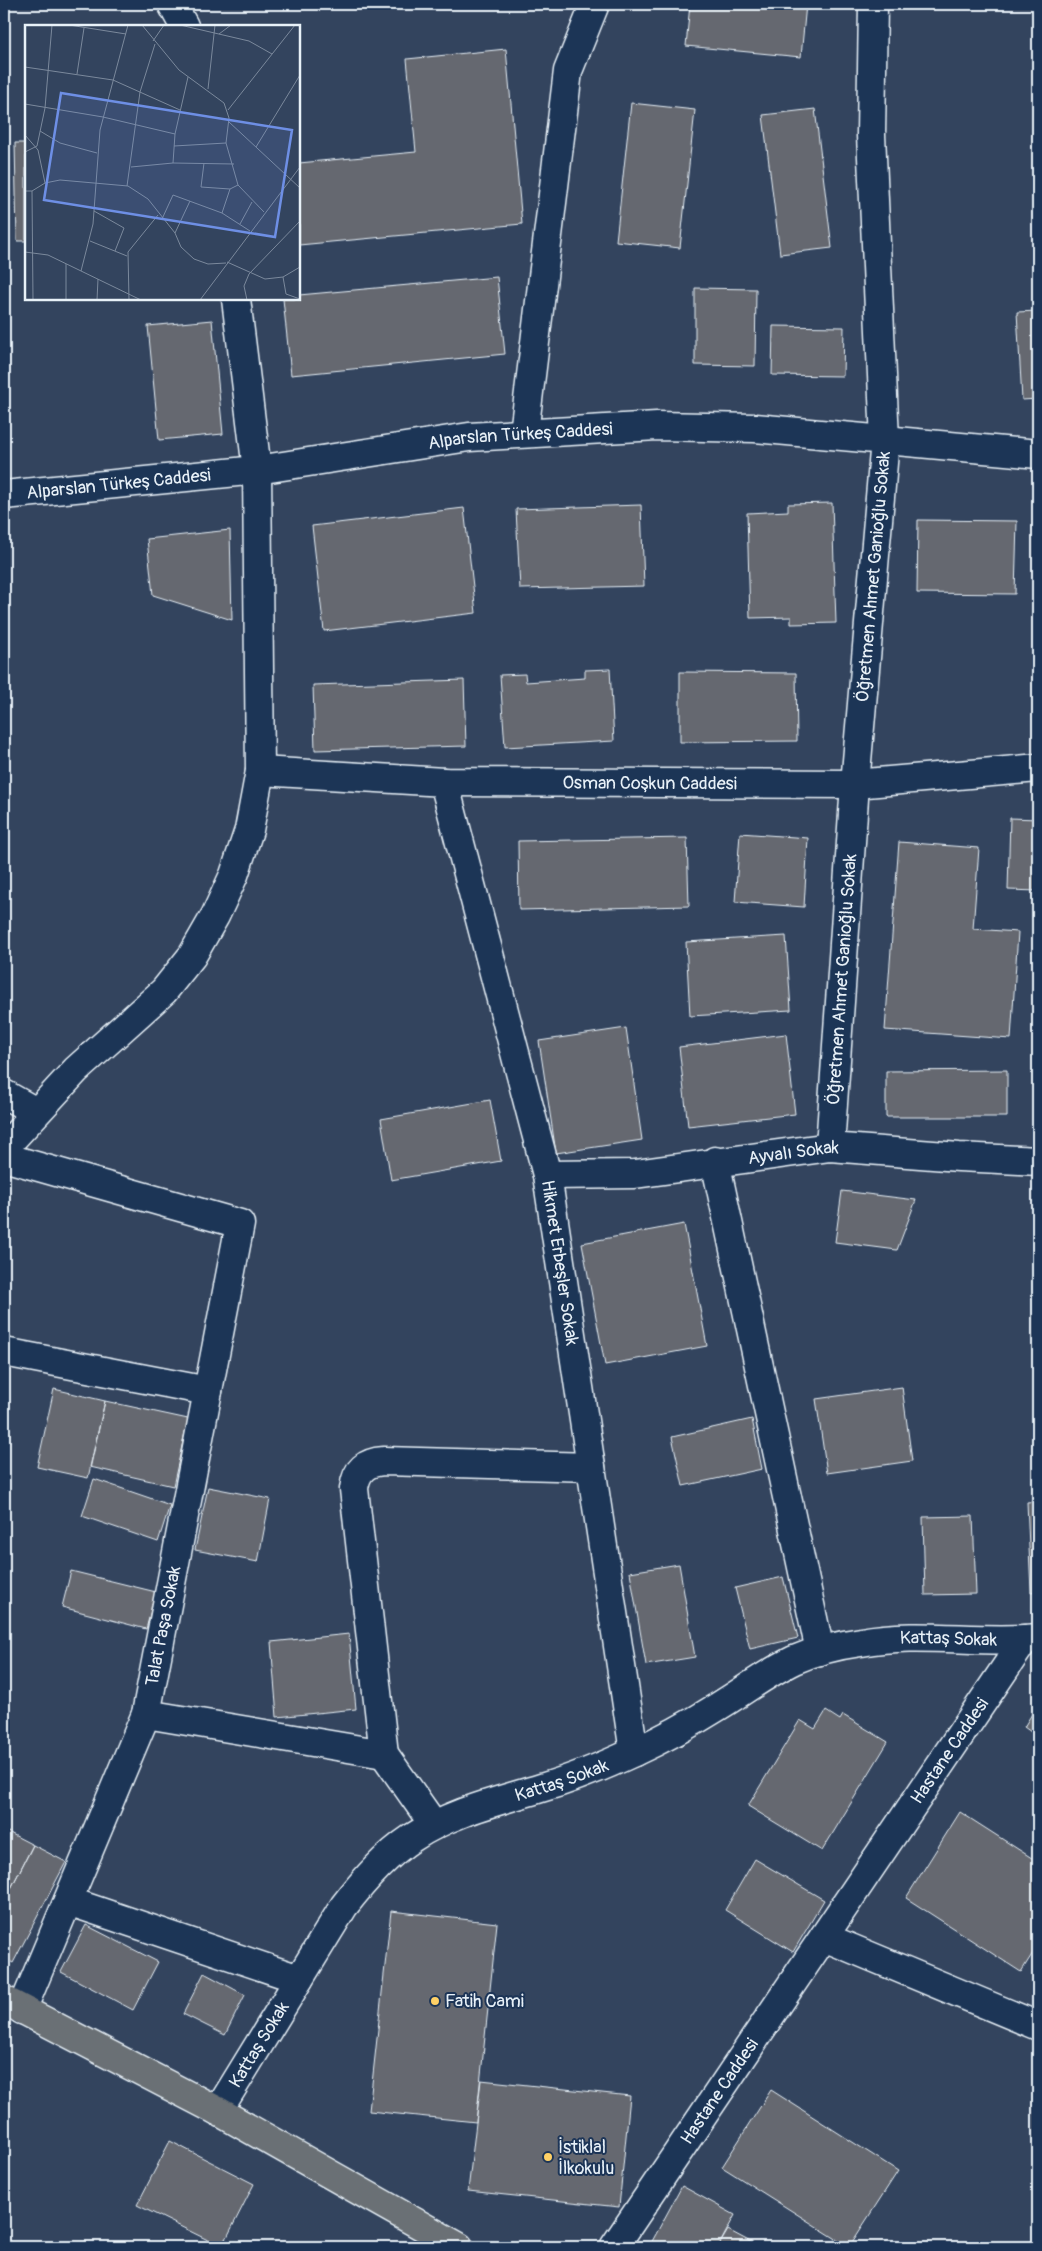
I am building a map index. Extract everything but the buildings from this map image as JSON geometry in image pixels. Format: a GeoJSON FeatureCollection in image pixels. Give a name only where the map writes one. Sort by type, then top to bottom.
{"type":"FeatureCollection","features":[{"type":"Feature","properties":{"kind":"main road"},"geometry":{"type":"LineString","coordinates":[[13,2005],[218,2111],[459,2247]]}},
{"type":"Feature","properties":{"kind":"street"},"geometry":{"type":"LineString","coordinates":[[172,4],[183,25]]}},
{"type":"Feature","properties":{"kind":"street"},"geometry":{"type":"LineString","coordinates":[[524,433],[568,72],[595,4]]}},
{"type":"Feature","properties":{"kind":"street","name":"Öğretmen Ahmet Ganioğlu Sokak"},"geometry":{"type":"LineString","coordinates":[[830,1147],[855,784],[885,440],[871,135],[873,4]]}},
{"type":"Feature","properties":{"kind":"street"},"geometry":{"type":"LineString","coordinates":[[4,1148],[76,1070],[164,992],[192,956],[215,916],[234,875],[249,830],[260,771],[257,470],[236,300]]}},
{"type":"Feature","properties":{"kind":"street","name":"Alparslan Türkeş Caddesi"},"geometry":{"type":"LineString","coordinates":[[4,495],[257,470],[379,449],[469,437],[657,426],[755,428],[1038,454]]}},
{"type":"Feature","properties":{"kind":"street","name":"Osman Coşkun Caddesi"},"geometry":{"type":"LineString","coordinates":[[260,771],[444,782],[855,784],[1038,768]]}},
{"type":"Feature","properties":{"kind":"street","name":"Hikmet Erbeşler Sokak"},"geometry":{"type":"LineString","coordinates":[[444,782],[547,1175],[634,1752]]}},
{"type":"Feature","properties":{"kind":"street"},"geometry":{"type":"LineString","coordinates":[[4,1094],[36,1112]]}},
{"type":"Feature","properties":{"kind":"street","name":"Ayvalı Sokak"},"geometry":{"type":"LineString","coordinates":[[547,1175],[635,1174],[716,1161],[830,1147],[959,1158],[1038,1161]]}},
{"type":"Feature","properties":{"kind":"street","name":"Talat Paşa Sokak"},"geometry":{"type":"LineString","coordinates":[[4,1157],[240,1224],[146,1714],[68,1901],[13,2005]]}},
{"type":"Feature","properties":{"kind":"street"},"geometry":{"type":"LineString","coordinates":[[716,1161],[820,1651]]}},
{"type":"Feature","properties":{"kind":"street"},"geometry":{"type":"LineString","coordinates":[[4,1352],[208,1391]]}},
{"type":"Feature","properties":{"kind":"street"},"geometry":{"type":"LineString","coordinates":[[434,1825],[384,1754],[354,1489],[358,1474],[363,1467],[373,1462],[384,1461],[591,1467]]}},
{"type":"Feature","properties":{"kind":"street","name":"Kattaş Sokak"},"geometry":{"type":"LineString","coordinates":[[218,2111],[344,1906],[363,1880],[411,1838],[434,1825],[468,1810],[585,1773],[634,1752],[712,1710],[763,1677],[795,1660],[820,1651],[862,1641],[896,1639],[1032,1639]]}},
{"type":"Feature","properties":{"kind":"street","name":"Hastane Caddesi"},"geometry":{"type":"LineString","coordinates":[[614,2247],[824,1937],[1032,1639]]}},
{"type":"Feature","properties":{"kind":"street"},"geometry":{"type":"LineString","coordinates":[[146,1714],[384,1754]]}},
{"type":"Feature","properties":{"kind":"street"},"geometry":{"type":"LineString","coordinates":[[68,1901],[299,1979]]}},
{"type":"Feature","properties":{"kind":"street"},"geometry":{"type":"LineString","coordinates":[[824,1937],[1038,2026]]}},
{"type":"Feature","properties":{"kind":"place","name":"Fatih Cami"},"geometry":{"type":"Point","coordinates":[435,2001]}},
{"type":"Feature","properties":{"kind":"place","name":"İstiklal İlkokulu"},"geometry":{"type":"Point","coordinates":[548,2157]}}]}
